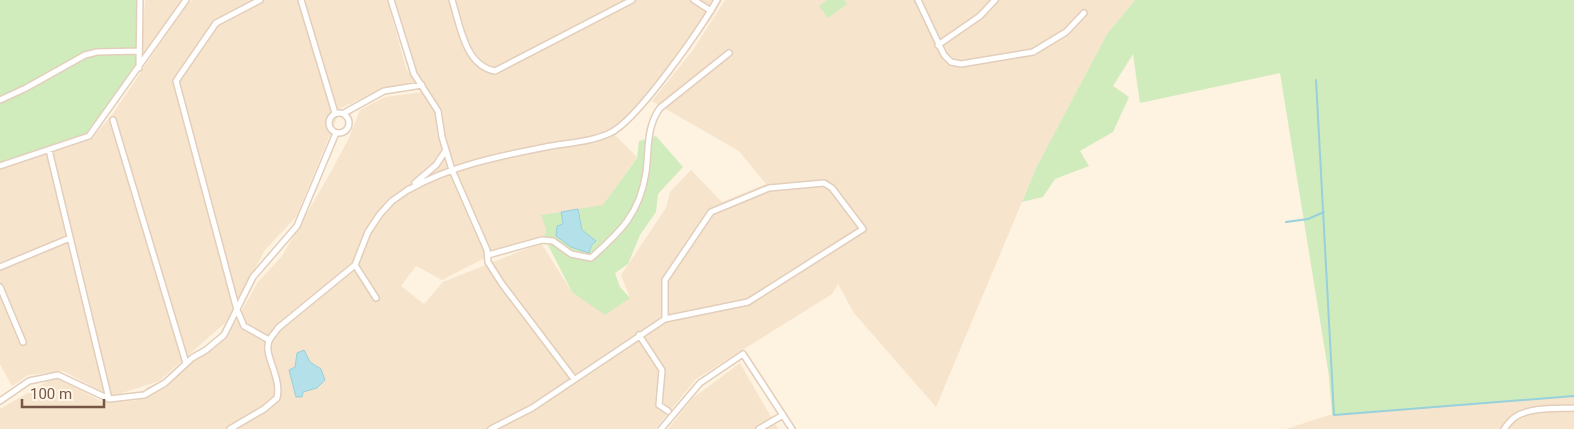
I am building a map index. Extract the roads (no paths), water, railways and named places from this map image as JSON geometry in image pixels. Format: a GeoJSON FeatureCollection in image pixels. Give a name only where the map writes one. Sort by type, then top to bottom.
{"type":"FeatureCollection","features":[{"type":"Feature","properties":{"kind":"street"},"geometry":{"type":"LineString","coordinates":[[139,69],[140,0]]}},
{"type":"Feature","properties":{"kind":"street"},"geometry":{"type":"LineString","coordinates":[[0,166],[89,136],[139,69],[186,0]]}},
{"type":"Feature","properties":{"kind":"street"},"geometry":{"type":"LineString","coordinates":[[260,0],[216,23],[176,81],[237,310],[244,326],[269,340]]}},
{"type":"Feature","properties":{"kind":"street"},"geometry":{"type":"LineString","coordinates":[[301,0],[335,113]]}},
{"type":"Feature","properties":{"kind":"street"},"geometry":{"type":"LineString","coordinates":[[391,0],[414,74],[438,111],[452,170],[488,255],[488,262],[502,284],[574,379]]}},
{"type":"Feature","properties":{"kind":"street"},"geometry":{"type":"LineString","coordinates":[[452,0],[468,51],[478,64],[485,69],[495,71],[632,0]]}},
{"type":"Feature","properties":{"kind":"street"},"geometry":{"type":"LineString","coordinates":[[694,0],[711,11]]}},
{"type":"Feature","properties":{"kind":"street"},"geometry":{"type":"LineString","coordinates":[[230,429],[264,409],[277,398],[278,380],[271,362],[268,347],[269,340],[295,313],[355,264],[368,232],[380,214],[392,201],[426,179],[452,170],[502,156],[596,138],[611,133],[645,101],[717,0]]}},
{"type":"Feature","properties":{"kind":"street"},"geometry":{"type":"LineString","coordinates":[[918,0],[938,45],[951,62],[962,64],[1033,52],[1066,32],[1084,13]]}},
{"type":"Feature","properties":{"kind":"street"},"geometry":{"type":"LineString","coordinates":[[938,45],[980,16],[995,0]]}},
{"type":"Feature","properties":{"kind":"street"},"geometry":{"type":"LineString","coordinates":[[0,100],[26,88],[85,55],[97,52],[139,52]]}},
{"type":"Feature","properties":{"kind":"street"},"geometry":{"type":"LineString","coordinates":[[488,255],[542,240],[554,241],[571,254],[591,258],[632,216],[646,174],[651,126],[660,108],[729,53]]}},
{"type":"Feature","properties":{"kind":"street"},"geometry":{"type":"LineString","coordinates":[[344,113],[348,118],[349,125],[346,131],[336,133],[330,129],[328,123],[330,117],[335,113],[344,113],[384,92],[422,85]]}},
{"type":"Feature","properties":{"kind":"street"},"geometry":{"type":"LineString","coordinates":[[113,120],[186,363]]}},
{"type":"Feature","properties":{"kind":"street"},"geometry":{"type":"LineString","coordinates":[[0,401],[30,381],[58,375],[109,399],[144,395],[165,383],[186,363],[206,350],[224,334],[253,277],[297,226],[336,133]]}},
{"type":"Feature","properties":{"kind":"street"},"geometry":{"type":"LineString","coordinates":[[49,150],[109,399]]}},
{"type":"Feature","properties":{"kind":"street"},"geometry":{"type":"LineString","coordinates":[[408,190],[436,165],[446,150]]}},
{"type":"Feature","properties":{"kind":"street"},"geometry":{"type":"LineString","coordinates":[[491,429],[532,408],[665,318],[748,302],[863,229],[832,188],[824,182],[769,188],[711,212],[665,280],[665,318]]}},
{"type":"Feature","properties":{"kind":"street"},"geometry":{"type":"LineString","coordinates":[[0,267],[70,238]]}},
{"type":"Feature","properties":{"kind":"street"},"geometry":{"type":"LineString","coordinates":[[355,264],[376,298]]}},
{"type":"Feature","properties":{"kind":"street"},"geometry":{"type":"LineString","coordinates":[[0,287],[23,342]]}},
{"type":"Feature","properties":{"kind":"street"},"geometry":{"type":"LineString","coordinates":[[640,335],[662,370],[659,405],[668,411]]}},
{"type":"Feature","properties":{"kind":"street"},"geometry":{"type":"LineString","coordinates":[[661,429],[700,383],[743,354],[792,429]]}},
{"type":"Feature","properties":{"kind":"street"},"geometry":{"type":"LineString","coordinates":[[1504,429],[1514,417],[1524,414],[1540,410],[1574,408]]}},
{"type":"Feature","properties":{"kind":"street"},"geometry":{"type":"LineString","coordinates":[[759,429],[783,415]]}},
{"type":"Feature","properties":{"kind":"water"},"geometry":{"type":"Polygon","coordinates":[[[578,209],[582,230],[596,241],[591,246],[589,253],[571,247],[556,236],[557,226],[563,224],[561,212],[578,209]]]}},
{"type":"Feature","properties":{"kind":"water"},"geometry":{"type":"Polygon","coordinates":[[[304,350],[310,362],[321,369],[325,380],[317,388],[303,392],[302,397],[296,397],[289,370],[295,367],[297,353],[304,350]]]}},
{"type":"Feature","properties":{"kind":"waterway"},"geometry":{"type":"LineString","coordinates":[[1316,80],[1334,415],[1574,396]]}},
{"type":"Feature","properties":{"kind":"waterway"},"geometry":{"type":"LineString","coordinates":[[1286,222],[1308,219],[1324,212]]}}]}
